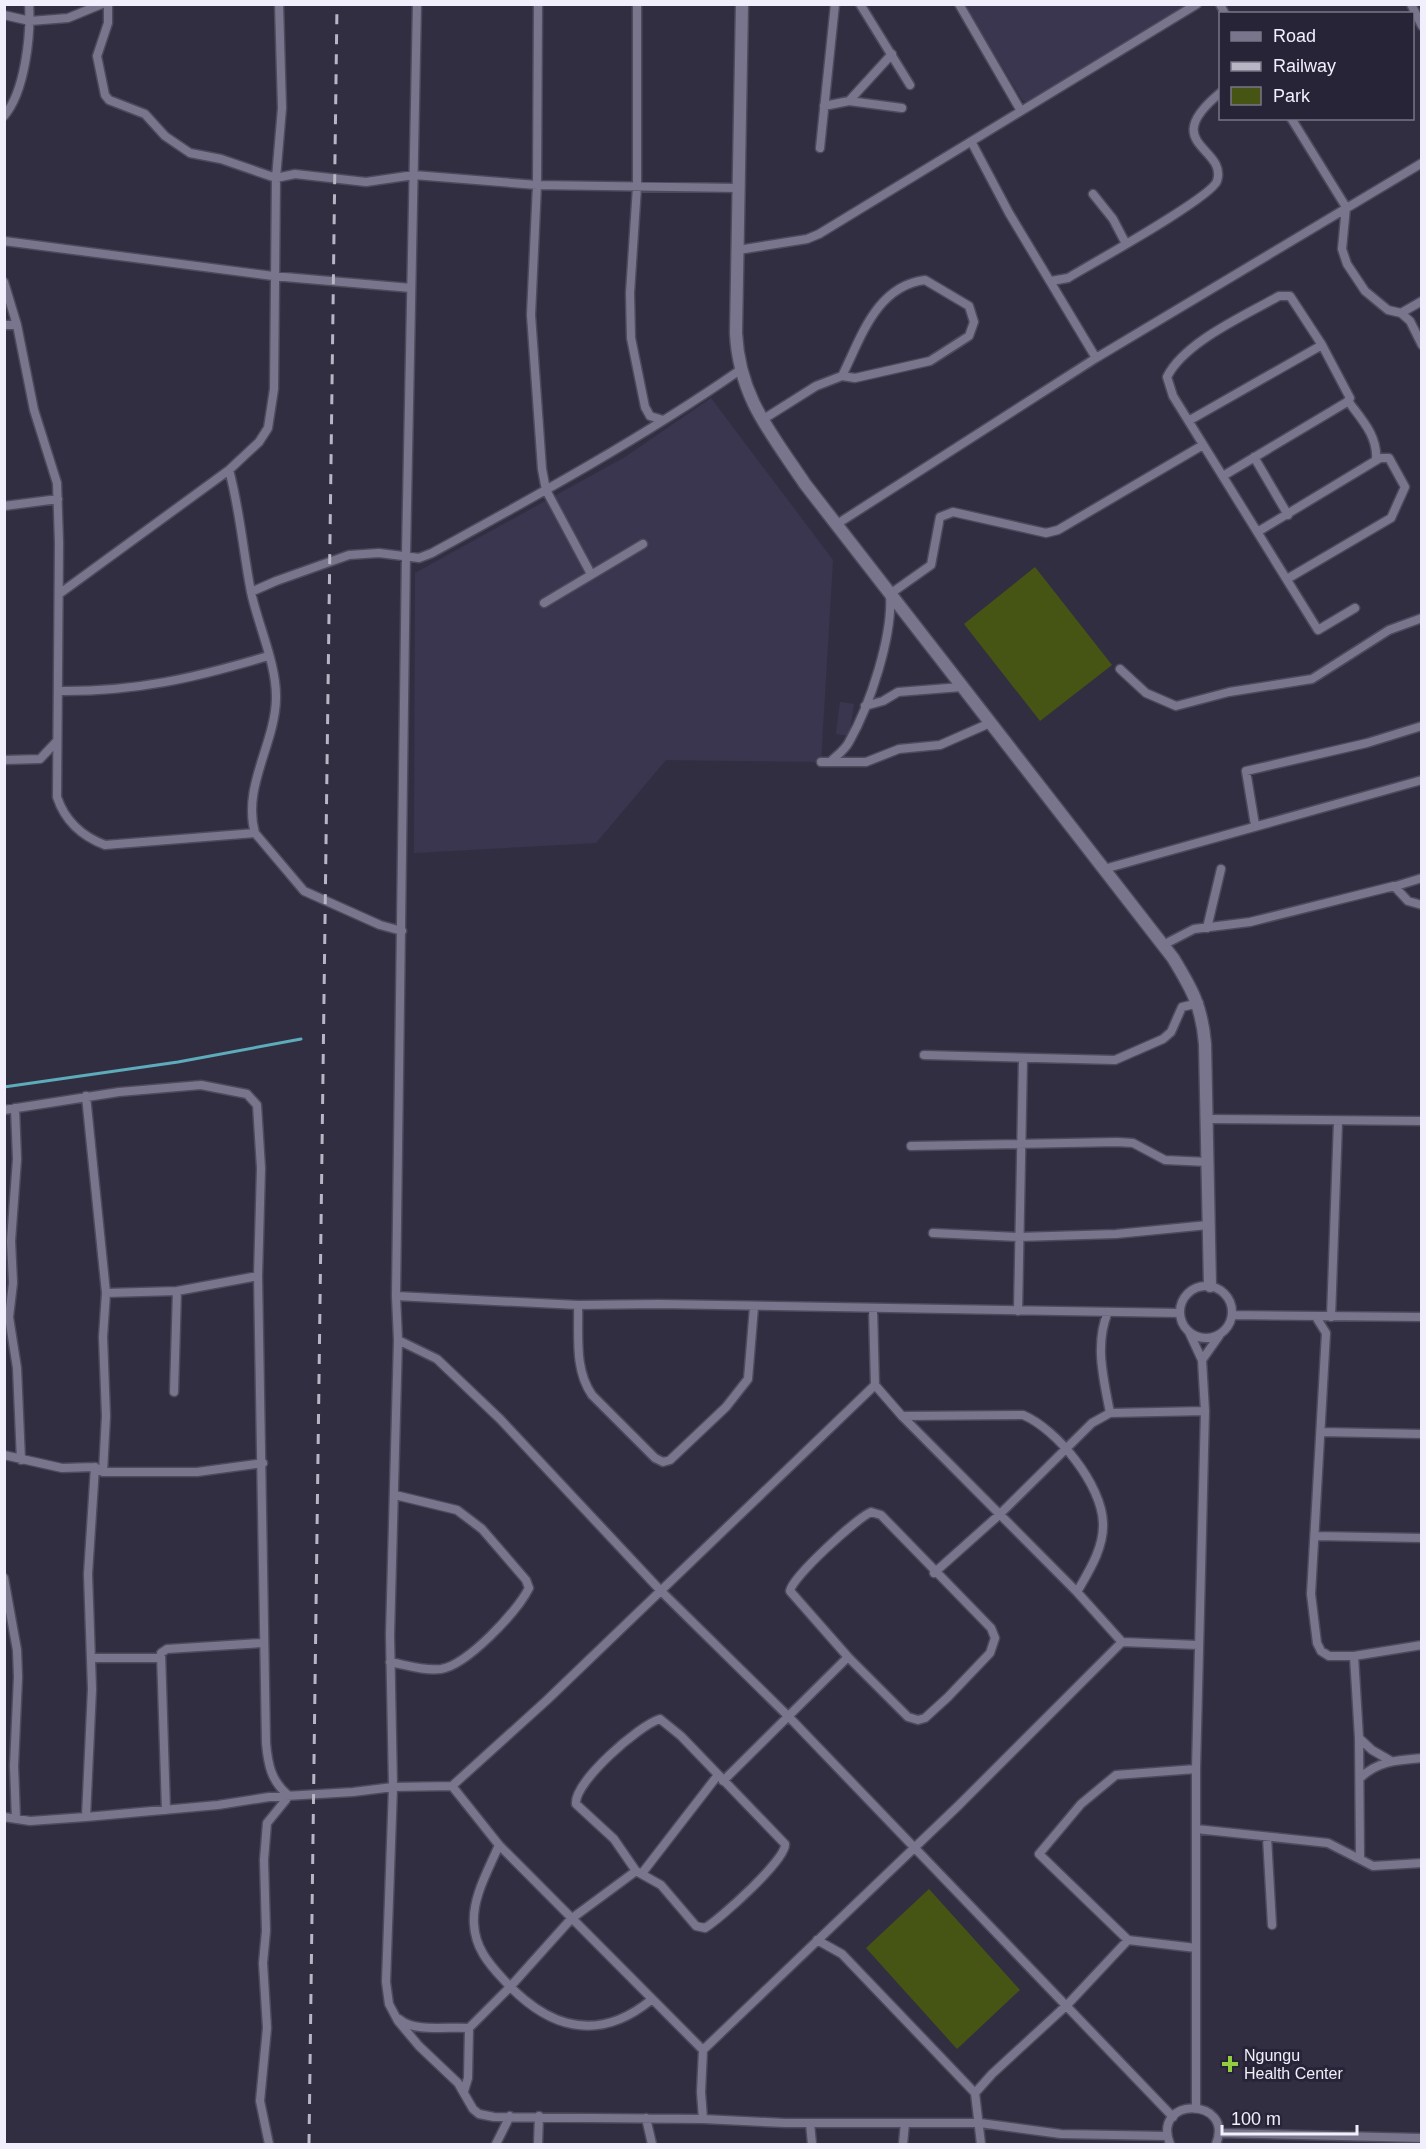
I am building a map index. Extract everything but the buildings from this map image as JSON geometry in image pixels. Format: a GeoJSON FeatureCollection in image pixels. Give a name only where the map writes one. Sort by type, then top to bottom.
{"type":"FeatureCollection","features":[{"type":"Feature","properties":{"kind":"street"},"geometry":{"type":"LineString","coordinates":[[4,116],[14,104],[19,93],[30,21],[29,4]]}},
{"type":"Feature","properties":{"kind":"street"},"geometry":{"type":"LineString","coordinates":[[4,15],[30,21],[68,18],[102,4]]}},
{"type":"Feature","properties":{"kind":"street"},"geometry":{"type":"LineString","coordinates":[[108,4],[108,23],[98,56],[106,98],[145,114],[165,136],[190,153],[221,159],[276,178],[295,174],[366,182],[414,176],[537,185],[740,188]]}},
{"type":"Feature","properties":{"kind":"street"},"geometry":{"type":"LineString","coordinates":[[59,594],[229,470],[259,442],[268,428],[271,412],[275,333],[273,276],[276,178],[282,108],[279,4]]}},
{"type":"Feature","properties":{"kind":"street"},"geometry":{"type":"LineString","coordinates":[[417,4],[406,554],[396,1296],[398,1340],[390,1662],[393,1787],[386,1982],[389,2004],[419,2046],[464,2091],[472,2109],[479,2114],[810,2123],[980,2123],[1061,2134],[1169,2140],[1173,2117],[1183,2109],[1196,2107],[1212,2116],[1219,2133],[1216,2145]]}},
{"type":"Feature","properties":{"kind":"street"},"geometry":{"type":"LineString","coordinates":[[538,4],[537,185],[531,315],[542,470],[546,490],[591,574]]}},
{"type":"Feature","properties":{"kind":"street"},"geometry":{"type":"LineString","coordinates":[[637,4],[637,187],[630,293],[630,338],[645,407],[650,416],[663,420]]}},
{"type":"Feature","properties":{"kind":"street"},"geometry":{"type":"LineString","coordinates":[[742,4],[736,333],[740,370],[762,420],[837,524],[1104,869],[1192,988],[1199,1003],[1205,1044],[1210,1286]]}},
{"type":"Feature","properties":{"kind":"street"},"geometry":{"type":"LineString","coordinates":[[820,148],[835,4]]}},
{"type":"Feature","properties":{"kind":"street"},"geometry":{"type":"LineString","coordinates":[[860,4],[910,85]]}},
{"type":"Feature","properties":{"kind":"street"},"geometry":{"type":"LineString","coordinates":[[959,4],[1021,111]]}},
{"type":"Feature","properties":{"kind":"street"},"geometry":{"type":"LineString","coordinates":[[738,250],[807,239],[819,234],[1197,4]]}},
{"type":"Feature","properties":{"kind":"street"},"geometry":{"type":"LineString","coordinates":[[1412,4],[1422,26]]}},
{"type":"Feature","properties":{"kind":"street"},"geometry":{"type":"LineString","coordinates":[[849,101],[892,54]]}},
{"type":"Feature","properties":{"kind":"street"},"geometry":{"type":"LineString","coordinates":[[1051,281],[1068,278],[1125,242],[1185,209],[1210,190],[1217,182],[1218,173],[1198,145],[1194,130],[1201,109],[1219,95]]}},
{"type":"Feature","properties":{"kind":"street"},"geometry":{"type":"LineString","coordinates":[[824,106],[849,101],[902,108]]}},
{"type":"Feature","properties":{"kind":"street"},"geometry":{"type":"LineString","coordinates":[[1292,120],[1346,207],[1342,249],[1347,264],[1365,291],[1377,302],[1388,310],[1401,313],[1410,321],[1422,345]]}},
{"type":"Feature","properties":{"kind":"street"},"geometry":{"type":"LineString","coordinates":[[972,143],[1009,213],[1096,358]]}},
{"type":"Feature","properties":{"kind":"street"},"geometry":{"type":"LineString","coordinates":[[837,524],[1096,358],[1346,207],[1422,164]]}},
{"type":"Feature","properties":{"kind":"street"},"geometry":{"type":"LineString","coordinates":[[1093,194],[1113,219],[1125,242]]}},
{"type":"Feature","properties":{"kind":"street"},"geometry":{"type":"LineString","coordinates":[[4,241],[273,276],[411,288]]}},
{"type":"Feature","properties":{"kind":"street"},"geometry":{"type":"LineString","coordinates":[[762,420],[816,386],[842,376],[855,378],[930,361],[969,336],[974,322],[969,306],[925,280],[903,286],[876,308],[842,376]]}},
{"type":"Feature","properties":{"kind":"street"},"geometry":{"type":"LineString","coordinates":[[4,282],[17,325],[33,410],[57,483],[59,594],[57,797],[69,820],[87,838],[105,845],[255,833]]}},
{"type":"Feature","properties":{"kind":"street"},"geometry":{"type":"LineString","coordinates":[[1223,476],[1348,401],[1350,393],[1290,296],[1279,296],[1199,343],[1180,358],[1167,376],[1173,396],[1190,420],[1203,445],[1223,476],[1259,531],[1318,630],[1355,608]]}},
{"type":"Feature","properties":{"kind":"street"},"geometry":{"type":"LineString","coordinates":[[1401,313],[1422,301]]}},
{"type":"Feature","properties":{"kind":"street"},"geometry":{"type":"LineString","coordinates":[[4,325],[17,325]]}},
{"type":"Feature","properties":{"kind":"street"},"geometry":{"type":"LineString","coordinates":[[1190,420],[1322,345]]}},
{"type":"Feature","properties":{"kind":"street"},"geometry":{"type":"LineString","coordinates":[[251,592],[276,580],[349,555],[406,554],[419,558],[432,553],[546,490],[663,420],[740,370]]}},
{"type":"Feature","properties":{"kind":"street"},"geometry":{"type":"LineString","coordinates":[[1348,401],[1372,434],[1377,446],[1376,460]]}},
{"type":"Feature","properties":{"kind":"street"},"geometry":{"type":"LineString","coordinates":[[890,594],[931,565],[940,517],[946,513],[953,512],[1046,533],[1058,530],[1203,445]]}},
{"type":"Feature","properties":{"kind":"street"},"geometry":{"type":"LineString","coordinates":[[1259,531],[1385,456],[1389,458],[1406,487],[1391,518],[1287,579]]}},
{"type":"Feature","properties":{"kind":"street"},"geometry":{"type":"LineString","coordinates":[[1254,457],[1288,514]]}},
{"type":"Feature","properties":{"kind":"street"},"geometry":{"type":"LineString","coordinates":[[229,470],[236,495],[251,592],[276,682],[276,702],[252,796],[252,822],[255,833],[304,891],[380,925],[402,930]]}},
{"type":"Feature","properties":{"kind":"street"},"geometry":{"type":"LineString","coordinates":[[4,506],[58,499]]}},
{"type":"Feature","properties":{"kind":"street"},"geometry":{"type":"LineString","coordinates":[[544,603],[643,544]]}},
{"type":"Feature","properties":{"kind":"street"},"geometry":{"type":"LineString","coordinates":[[890,594],[891,612],[865,706],[848,744],[826,762],[866,762],[899,749],[940,746],[990,723]]}},
{"type":"Feature","properties":{"kind":"street"},"geometry":{"type":"LineString","coordinates":[[1120,669],[1138,688],[1176,705],[1229,692],[1312,679],[1389,630],[1422,618]]}},
{"type":"Feature","properties":{"kind":"street"},"geometry":{"type":"LineString","coordinates":[[58,691],[132,689],[165,684],[268,656]]}},
{"type":"Feature","properties":{"kind":"street"},"geometry":{"type":"LineString","coordinates":[[865,706],[883,701],[898,692],[961,687]]}},
{"type":"Feature","properties":{"kind":"street"},"geometry":{"type":"LineString","coordinates":[[1255,825],[1246,771],[1367,743],[1422,726]]}},
{"type":"Feature","properties":{"kind":"street"},"geometry":{"type":"LineString","coordinates":[[4,760],[40,759],[58,741]]}},
{"type":"Feature","properties":{"kind":"street"},"geometry":{"type":"LineString","coordinates":[[1104,869],[1422,780]]}},
{"type":"Feature","properties":{"kind":"street"},"geometry":{"type":"LineString","coordinates":[[1207,927],[1221,869]]}},
{"type":"Feature","properties":{"kind":"street"},"geometry":{"type":"LineString","coordinates":[[1162,945],[1185,932],[1250,922],[1422,878]]}},
{"type":"Feature","properties":{"kind":"street"},"geometry":{"type":"LineString","coordinates":[[1396,886],[1408,901],[1422,905]]}},
{"type":"Feature","properties":{"kind":"street"},"geometry":{"type":"LineString","coordinates":[[924,1055],[1123,1058],[1156,1045],[1172,1032],[1182,1007],[1199,1003]]}},
{"type":"Feature","properties":{"kind":"street"},"geometry":{"type":"LineString","coordinates":[[1018,1311],[1023,1058]]}},
{"type":"Feature","properties":{"kind":"street"},"geometry":{"type":"LineString","coordinates":[[4,1110],[86,1096],[201,1084],[247,1094],[254,1100],[259,1124],[261,1168],[258,1276],[263,1463],[262,1643],[268,1766],[278,1787],[288,1796]]}},
{"type":"Feature","properties":{"kind":"street"},"geometry":{"type":"LineString","coordinates":[[86,1096],[102,1280],[106,1293],[103,1337],[106,1416],[103,1472]]}},
{"type":"Feature","properties":{"kind":"street"},"geometry":{"type":"LineString","coordinates":[[15,1108],[17,1159],[11,1241],[13,1283],[9,1311],[17,1368],[21,1460]]}},
{"type":"Feature","properties":{"kind":"street"},"geometry":{"type":"LineString","coordinates":[[1208,1119],[1422,1121]]}},
{"type":"Feature","properties":{"kind":"street"},"geometry":{"type":"LineString","coordinates":[[1338,1122],[1333,1317],[1326,1333],[1311,1594],[1317,1643],[1321,1651],[1329,1656],[1354,1656],[1422,1645]]}},
{"type":"Feature","properties":{"kind":"street"},"geometry":{"type":"LineString","coordinates":[[911,1146],[1133,1143],[1165,1160],[1208,1162]]}},
{"type":"Feature","properties":{"kind":"street"},"geometry":{"type":"LineString","coordinates":[[933,1233],[1019,1238],[1116,1234],[1208,1225]]}},
{"type":"Feature","properties":{"kind":"street"},"geometry":{"type":"LineString","coordinates":[[106,1293],[177,1291],[258,1276]]}},
{"type":"Feature","properties":{"kind":"street"},"geometry":{"type":"LineString","coordinates":[[1196,2107],[1196,1769],[1205,1411],[1202,1360],[1189,1332],[1182,1324],[1179,1313],[1186,1295],[1197,1287],[1210,1286],[1225,1294],[1231,1303],[1232,1315],[1229,1325],[1202,1360]]}},
{"type":"Feature","properties":{"kind":"street"},"geometry":{"type":"LineString","coordinates":[[174,1392],[177,1291]]}},
{"type":"Feature","properties":{"kind":"street"},"geometry":{"type":"LineString","coordinates":[[396,1296],[578,1305],[659,1304],[1179,1313]]}},
{"type":"Feature","properties":{"kind":"street"},"geometry":{"type":"LineString","coordinates":[[578,1305],[580,1371],[584,1384],[655,1458],[663,1462],[670,1460],[726,1407],[748,1379],[754,1307]]}},
{"type":"Feature","properties":{"kind":"street"},"geometry":{"type":"LineString","coordinates":[[873,1309],[875,1385],[902,1416],[1077,1592],[1122,1642],[1198,1645]]}},
{"type":"Feature","properties":{"kind":"street"},"geometry":{"type":"LineString","coordinates":[[1108,1312],[1101,1333],[1101,1346],[1110,1413]]}},
{"type":"Feature","properties":{"kind":"street"},"geometry":{"type":"LineString","coordinates":[[1232,1315],[1422,1317]]}},
{"type":"Feature","properties":{"kind":"street"},"geometry":{"type":"LineString","coordinates":[[1316,1317],[1326,1333]]}},
{"type":"Feature","properties":{"kind":"street"},"geometry":{"type":"LineString","coordinates":[[1189,1332],[1204,1338],[1221,1334]]}},
{"type":"Feature","properties":{"kind":"street"},"geometry":{"type":"LineString","coordinates":[[398,1340],[446,1366],[536,1457],[661,1592],[789,1717],[1026,1965],[1068,2004],[1173,2117]]}},
{"type":"Feature","properties":{"kind":"street"},"geometry":{"type":"LineString","coordinates":[[4,1817],[30,1821],[393,1787],[452,1786],[661,1592],[875,1385]]}},
{"type":"Feature","properties":{"kind":"street"},"geometry":{"type":"LineString","coordinates":[[934,1573],[999,1515],[1092,1423],[1110,1413],[1205,1411]]}},
{"type":"Feature","properties":{"kind":"street"},"geometry":{"type":"LineString","coordinates":[[902,1416],[1023,1415],[1036,1421],[1065,1448],[1091,1481],[1103,1523],[1093,1565],[1077,1592]]}},
{"type":"Feature","properties":{"kind":"street"},"geometry":{"type":"LineString","coordinates":[[1321,1432],[1422,1434]]}},
{"type":"Feature","properties":{"kind":"street"},"geometry":{"type":"LineString","coordinates":[[4,1455],[62,1468],[94,1467],[103,1472],[197,1472],[263,1463]]}},
{"type":"Feature","properties":{"kind":"street"},"geometry":{"type":"LineString","coordinates":[[86,1817],[91,1752],[92,1658],[88,1574],[94,1467]]}},
{"type":"Feature","properties":{"kind":"street"},"geometry":{"type":"LineString","coordinates":[[390,1662],[425,1669],[440,1669],[462,1661],[499,1626],[529,1588],[526,1580],[482,1529],[457,1510],[394,1495]]}},
{"type":"Feature","properties":{"kind":"street"},"geometry":{"type":"LineString","coordinates":[[876,1513],[991,1628],[995,1638],[990,1653],[948,1697],[924,1718],[912,1719],[848,1657],[790,1591],[792,1584],[819,1556],[866,1515],[876,1513]]}},
{"type":"Feature","properties":{"kind":"street"},"geometry":{"type":"LineString","coordinates":[[1316,1536],[1422,1538]]}},
{"type":"Feature","properties":{"kind":"street"},"geometry":{"type":"LineString","coordinates":[[4,1578],[17,1650],[14,1766],[16,1819]]}},
{"type":"Feature","properties":{"kind":"street"},"geometry":{"type":"LineString","coordinates":[[703,2119],[701,2092],[703,2050],[914,1848],[1122,1642]]}},
{"type":"Feature","properties":{"kind":"street"},"geometry":{"type":"LineString","coordinates":[[166,1810],[160,1658],[167,1649],[262,1643]]}},
{"type":"Feature","properties":{"kind":"street"},"geometry":{"type":"LineString","coordinates":[[1354,1656],[1359,1738],[1360,1859]]}},
{"type":"Feature","properties":{"kind":"street"},"geometry":{"type":"LineString","coordinates":[[464,2091],[468,2079],[469,2028],[510,1987],[571,1919],[640,1872],[721,1778],[789,1717],[848,1657]]}},
{"type":"Feature","properties":{"kind":"street"},"geometry":{"type":"LineString","coordinates":[[92,1658],[160,1658]]}},
{"type":"Feature","properties":{"kind":"street"},"geometry":{"type":"LineString","coordinates":[[660,1719],[681,1736],[721,1778],[778,1835],[785,1844],[784,1854],[746,1893],[705,1928],[696,1926],[661,1885],[640,1872],[614,1839],[576,1804],[577,1794],[584,1783],[607,1759],[646,1726],[660,1719]]}},
{"type":"Feature","properties":{"kind":"street"},"geometry":{"type":"LineString","coordinates":[[1359,1738],[1372,1750],[1391,1761]]}},
{"type":"Feature","properties":{"kind":"street"},"geometry":{"type":"LineString","coordinates":[[1360,1778],[1374,1766],[1391,1761],[1422,1758]]}},
{"type":"Feature","properties":{"kind":"street"},"geometry":{"type":"LineString","coordinates":[[1196,1769],[1116,1776],[1081,1804],[1039,1854],[1128,1940],[1196,1948]]}},
{"type":"Feature","properties":{"kind":"street"},"geometry":{"type":"LineString","coordinates":[[452,1786],[499,1845],[703,2050]]}},
{"type":"Feature","properties":{"kind":"street"},"geometry":{"type":"LineString","coordinates":[[269,2145],[260,2101],[267,2028],[263,1964],[266,1930],[264,1860],[267,1823],[288,1796]]}},
{"type":"Feature","properties":{"kind":"street"},"geometry":{"type":"LineString","coordinates":[[1196,1829],[1328,1843],[1383,1868],[1422,1863]]}},
{"type":"Feature","properties":{"kind":"street"},"geometry":{"type":"LineString","coordinates":[[1267,1837],[1272,1925]]}},
{"type":"Feature","properties":{"kind":"street"},"geometry":{"type":"LineString","coordinates":[[499,1845],[475,1906],[474,1924],[484,1957],[510,1987],[535,2010],[556,2022],[582,2025],[610,2023],[625,2018],[651,2000]]}},
{"type":"Feature","properties":{"kind":"street"},"geometry":{"type":"LineString","coordinates":[[817,1940],[834,1948],[851,1963],[975,2093],[981,2145]]}},
{"type":"Feature","properties":{"kind":"street"},"geometry":{"type":"LineString","coordinates":[[975,2093],[992,2074],[1068,2004],[1128,1940]]}},
{"type":"Feature","properties":{"kind":"street"},"geometry":{"type":"LineString","coordinates":[[394,2013],[407,2024],[469,2028]]}},
{"type":"Feature","properties":{"kind":"street"},"geometry":{"type":"LineString","coordinates":[[496,2145],[510,2116]]}},
{"type":"Feature","properties":{"kind":"street"},"geometry":{"type":"LineString","coordinates":[[538,2145],[539,2116]]}},
{"type":"Feature","properties":{"kind":"street"},"geometry":{"type":"LineString","coordinates":[[646,2118],[652,2145]]}},
{"type":"Feature","properties":{"kind":"street"},"geometry":{"type":"LineString","coordinates":[[810,2123],[812,2145]]}},
{"type":"Feature","properties":{"kind":"street"},"geometry":{"type":"LineString","coordinates":[[903,2145],[905,2123]]}},
{"type":"Feature","properties":{"kind":"street"},"geometry":{"type":"LineString","coordinates":[[1219,2133],[1422,2138]]}},
{"type":"Feature","properties":{"kind":"shaded area"},"geometry":{"type":"Polygon","coordinates":[[[964,5],[1193,5],[1029,102],[1023,101],[964,5]]]}},
{"type":"Feature","properties":{"kind":"shaded area"},"geometry":{"type":"Polygon","coordinates":[[[711,398],[833,560],[821,762],[666,760],[596,843],[414,853],[415,573],[625,457],[711,398]]]}},
{"type":"Feature","properties":{"kind":"shaded area"},"geometry":{"type":"Polygon","coordinates":[[[840,702],[854,704],[849,736],[836,734],[840,702]]]}},
{"type":"Feature","properties":{"kind":"green space"},"geometry":{"type":"Polygon","coordinates":[[[1035,567],[1112,665],[1040,721],[964,624],[1035,567]]]}},
{"type":"Feature","properties":{"kind":"green space"},"geometry":{"type":"Polygon","coordinates":[[[929,1889],[1020,1990],[957,2049],[866,1948],[929,1889]]]}},
{"type":"Feature","properties":{"kind":"waterway"},"geometry":{"type":"LineString","coordinates":[[4,1087],[178,1062],[301,1039]]}},
{"type":"Feature","properties":{"kind":"railway"},"geometry":{"type":"LineString","coordinates":[[309,2144],[337,4]]}},
{"type":"Feature","properties":{"kind":"place","name":"Ngungu Health Center"},"geometry":{"type":"Point","coordinates":[1230,2064]}}]}
